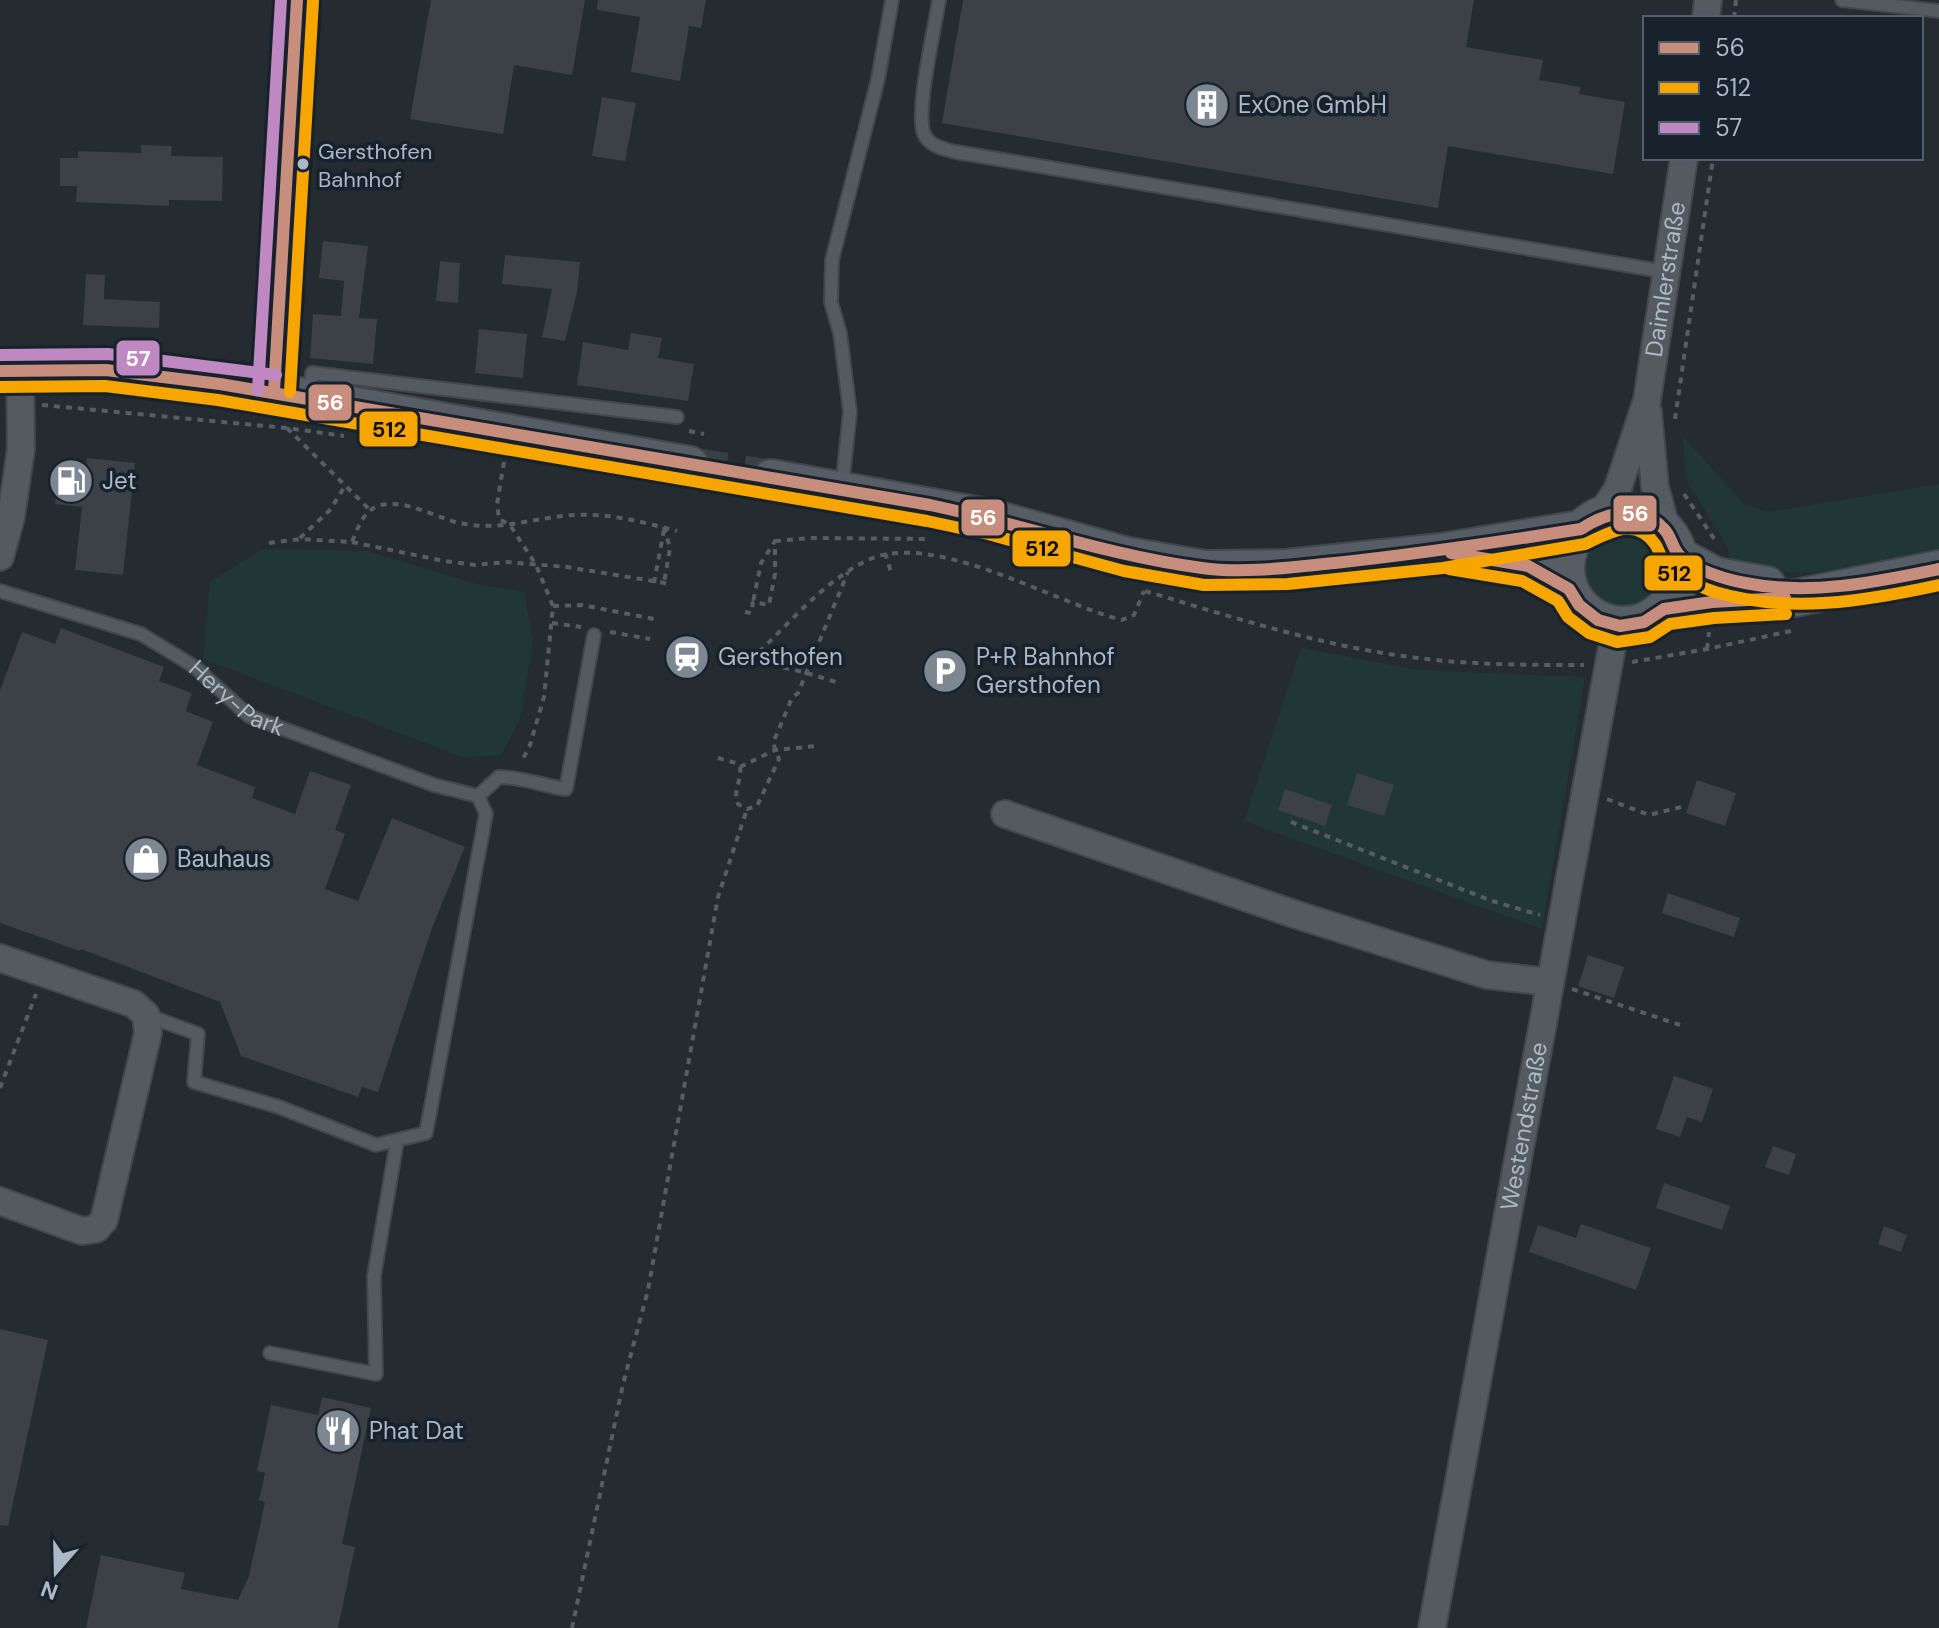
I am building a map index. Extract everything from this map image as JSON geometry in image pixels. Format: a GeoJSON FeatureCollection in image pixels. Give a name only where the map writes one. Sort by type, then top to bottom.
{"type":"FeatureCollection","features":[{"type":"Feature","properties":{"kind":"main road"},"geometry":{"type":"LineString","coordinates":[[10,370],[106,370],[274,391],[690,465]]}},
{"type":"Feature","properties":{"kind":"main road"},"geometry":{"type":"LineString","coordinates":[[771,478],[992,518],[1128,556],[1205,569],[1286,568],[1441,552],[1591,522],[1612,512],[1636,513],[1658,523],[1673,543],[1716,576],[1795,587],[1864,585]]}},
{"type":"Feature","properties":{"kind":"main road"},"geometry":{"type":"LineString","coordinates":[[1591,522],[1569,549],[1566,561],[1569,589],[1588,613],[1598,620],[1616,625],[1644,622],[1664,609],[1712,602],[1795,598],[1939,569]]}},
{"type":"Feature","properties":{"kind":"main road"},"geometry":{"type":"LineString","coordinates":[[1664,609],[1680,577],[1673,543]]}},
{"type":"Feature","properties":{"kind":"main road"},"geometry":{"type":"LineString","coordinates":[[1441,552],[1528,566],[1569,589]]}},
{"type":"Feature","properties":{"kind":"street"},"geometry":{"type":"LineString","coordinates":[[274,391],[297,0]]}},
{"type":"Feature","properties":{"kind":"street","name":"Daimlerstraße"},"geometry":{"type":"LineString","coordinates":[[1591,522],[1618,488],[1647,400],[1684,160]]}},
{"type":"Feature","properties":{"kind":"street"},"geometry":{"type":"LineString","coordinates":[[0,557],[11,517],[21,449],[20,406],[10,370]]}},
{"type":"Feature","properties":{"kind":"street","name":"Daimlerstraße"},"geometry":{"type":"LineString","coordinates":[[1647,400],[1655,487],[1673,543]]}},
{"type":"Feature","properties":{"kind":"street","name":"Westendstraße"},"geometry":{"type":"LineString","coordinates":[[1432,1628],[1616,625]]}},
{"type":"Feature","properties":{"kind":"street"},"geometry":{"type":"LineString","coordinates":[[1005,814],[1294,914],[1487,975],[1550,982]]}},
{"type":"Feature","properties":{"kind":"street"},"geometry":{"type":"LineString","coordinates":[[0,958],[134,1004],[146,1015],[148,1033],[104,1220],[96,1229],[82,1231],[0,1201]]}},
{"type":"Feature","properties":{"kind":"lane"},"geometry":{"type":"LineString","coordinates":[[842,490],[850,412],[840,333],[831,302],[832,260],[878,79],[892,0]]}},
{"type":"Feature","properties":{"kind":"lane"},"geometry":{"type":"LineString","coordinates":[[939,0],[921,114],[924,135],[935,146],[1667,272]]}},
{"type":"Feature","properties":{"kind":"lane"},"geometry":{"type":"LineString","coordinates":[[1842,0],[1939,11]]}},
{"type":"Feature","properties":{"kind":"lane"},"geometry":{"type":"LineString","coordinates":[[309,398],[312,373],[677,417]]}},
{"type":"Feature","properties":{"kind":"lane","name":"Hery-Park"},"geometry":{"type":"LineString","coordinates":[[0,591],[141,634],[195,667],[249,716],[434,785],[478,796]]}},
{"type":"Feature","properties":{"kind":"lane"},"geometry":{"type":"LineString","coordinates":[[146,1015],[198,1034],[194,1082],[279,1107],[376,1145],[426,1133],[486,814],[478,796],[499,777],[516,777],[566,789],[594,635]]}},
{"type":"Feature","properties":{"kind":"lane"},"geometry":{"type":"LineString","coordinates":[[270,1353],[376,1374],[374,1276],[397,1141]]}},
{"type":"Feature","properties":{"kind":"path"},"geometry":{"type":"LineString","coordinates":[[1675,422],[1713,160]]}},
{"type":"Feature","properties":{"kind":"path"},"geometry":{"type":"LineString","coordinates":[[20,406],[50,404],[349,437]]}},
{"type":"Feature","properties":{"kind":"path"},"geometry":{"type":"LineString","coordinates":[[287,428],[370,510]]}},
{"type":"Feature","properties":{"kind":"path"},"geometry":{"type":"LineString","coordinates":[[492,458],[504,460],[497,504],[499,519],[510,525],[536,565],[553,606],[544,697],[530,745],[516,777]]}},
{"type":"Feature","properties":{"kind":"path"},"geometry":{"type":"LineString","coordinates":[[300,539],[330,510],[345,486]]}},
{"type":"Feature","properties":{"kind":"path"},"geometry":{"type":"LineString","coordinates":[[1683,492],[1718,548]]}},
{"type":"Feature","properties":{"kind":"path"},"geometry":{"type":"LineString","coordinates":[[352,542],[370,510],[393,504],[460,524],[485,527],[564,515],[603,515],[640,519],[677,531]]}},
{"type":"Feature","properties":{"kind":"path"},"geometry":{"type":"LineString","coordinates":[[654,583],[664,527]]}},
{"type":"Feature","properties":{"kind":"path"},"geometry":{"type":"LineString","coordinates":[[269,543],[300,539],[352,542],[444,561],[475,565],[507,562],[567,567],[667,583],[670,548],[664,527]]}},
{"type":"Feature","properties":{"kind":"path"},"geometry":{"type":"LineString","coordinates":[[775,541],[811,538],[936,540]]}},
{"type":"Feature","properties":{"kind":"path"},"geometry":{"type":"LineString","coordinates":[[745,612],[751,613],[761,563],[775,541]]}},
{"type":"Feature","properties":{"kind":"path"},"geometry":{"type":"LineString","coordinates":[[753,602],[769,605],[775,574],[775,541]]}},
{"type":"Feature","properties":{"kind":"path"},"geometry":{"type":"LineString","coordinates":[[753,662],[759,652],[825,589],[849,571],[885,553],[923,552],[959,561],[1122,620],[1134,615],[1144,590],[1335,644],[1419,659],[1609,665],[1664,658],[1800,629]]}},
{"type":"Feature","properties":{"kind":"path"},"geometry":{"type":"LineString","coordinates":[[885,553],[891,572]]}},
{"type":"Feature","properties":{"kind":"path"},"geometry":{"type":"LineString","coordinates":[[740,767],[735,800],[752,809],[760,804],[779,759],[773,743],[792,698],[798,693],[807,673],[849,571]]}},
{"type":"Feature","properties":{"kind":"path"},"geometry":{"type":"LineString","coordinates":[[553,606],[582,605],[654,619]]}},
{"type":"Feature","properties":{"kind":"path"},"geometry":{"type":"LineString","coordinates":[[725,654],[839,683]]}},
{"type":"Feature","properties":{"kind":"path"},"geometry":{"type":"LineString","coordinates":[[740,767],[775,750],[817,746]]}},
{"type":"Feature","properties":{"kind":"path"},"geometry":{"type":"LineString","coordinates":[[718,758],[740,767]]}},
{"type":"Feature","properties":{"kind":"path"},"geometry":{"type":"LineString","coordinates":[[1586,791],[1649,815],[1681,807]]}},
{"type":"Feature","properties":{"kind":"path"},"geometry":{"type":"LineString","coordinates":[[572,1628],[623,1384],[648,1290],[718,897],[747,809]]}},
{"type":"Feature","properties":{"kind":"path"},"geometry":{"type":"LineString","coordinates":[[1291,822],[1492,901],[1560,922]]}},
{"type":"Feature","properties":{"kind":"path"},"geometry":{"type":"LineString","coordinates":[[0,1088],[43,973]]}},
{"type":"Feature","properties":{"kind":"path"},"geometry":{"type":"LineString","coordinates":[[1550,982],[1680,1025]]}},
{"type":"Feature","properties":{"kind":"green space"},"geometry":{"type":"Polygon","coordinates":[[[1682,435],[1744,504],[1767,512],[1939,484],[1939,549],[1860,567],[1819,572],[1773,571],[1730,565],[1728,548],[1687,481],[1682,435]]]}},
{"type":"Feature","properties":{"kind":"green space"},"geometry":{"type":"Polygon","coordinates":[[[1615,525],[1631,525],[1654,537],[1663,551],[1666,568],[1663,585],[1654,599],[1631,611],[1615,611],[1599,604],[1587,592],[1580,576],[1580,560],[1587,544],[1599,532],[1615,525]]]}},
{"type":"Feature","properties":{"kind":"green space"},"geometry":{"type":"Polygon","coordinates":[[[263,549],[367,551],[477,584],[524,592],[533,641],[520,720],[501,755],[465,758],[203,659],[210,582],[263,549]]]}},
{"type":"Feature","properties":{"kind":"green space"},"geometry":{"type":"Polygon","coordinates":[[[1301,648],[1419,670],[1585,677],[1542,929],[1244,821],[1301,648]]]}},
{"type":"Feature","properties":{"kind":"building"},"geometry":{"type":"Polygon","coordinates":[[[431,0],[585,0],[572,75],[514,65],[503,134],[410,119],[431,0]]]}},
{"type":"Feature","properties":{"kind":"building"},"geometry":{"type":"Polygon","coordinates":[[[598,0],[706,0],[701,28],[689,26],[680,81],[631,72],[640,17],[597,10],[598,0]]]}},
{"type":"Feature","properties":{"kind":"building","name":"ExOne GmbH"},"geometry":{"type":"Polygon","coordinates":[[[963,0],[1474,0],[1466,47],[1543,60],[1539,80],[1581,87],[1579,94],[1625,102],[1613,174],[1448,146],[1438,208],[942,123],[963,0]]]}},
{"type":"Feature","properties":{"kind":"building"},"geometry":{"type":"Polygon","coordinates":[[[602,97],[636,103],[625,161],[592,156],[602,97]]]}},
{"type":"Feature","properties":{"kind":"building"},"geometry":{"type":"Polygon","coordinates":[[[141,145],[172,146],[171,156],[223,157],[222,201],[169,200],[169,206],[76,202],[77,186],[60,186],[60,158],[78,158],[78,151],[141,153],[141,145]]]}},
{"type":"Feature","properties":{"kind":"building"},"geometry":{"type":"Polygon","coordinates":[[[323,241],[368,246],[359,318],[377,319],[373,364],[310,358],[313,314],[341,316],[344,281],[319,278],[323,241]]]}},
{"type":"Feature","properties":{"kind":"building"},"geometry":{"type":"Polygon","coordinates":[[[505,255],[580,262],[577,292],[565,341],[542,337],[552,289],[502,284],[505,255]]]}},
{"type":"Feature","properties":{"kind":"building"},"geometry":{"type":"Polygon","coordinates":[[[440,261],[460,263],[458,303],[436,301],[440,261]]]}},
{"type":"Feature","properties":{"kind":"building"},"geometry":{"type":"Polygon","coordinates":[[[86,274],[105,275],[104,299],[160,302],[159,328],[83,325],[86,274]]]}},
{"type":"Feature","properties":{"kind":"building"},"geometry":{"type":"Polygon","coordinates":[[[479,329],[527,334],[523,378],[475,373],[479,329]]]}},
{"type":"Feature","properties":{"kind":"building"},"geometry":{"type":"Polygon","coordinates":[[[631,333],[662,338],[658,358],[694,364],[688,401],[577,385],[583,342],[628,350],[631,333]]]}},
{"type":"Feature","properties":{"kind":"building"},"geometry":{"type":"Polygon","coordinates":[[[87,458],[135,463],[123,575],[75,570],[82,507],[55,504],[60,464],[86,467],[87,458]]]}},
{"type":"Feature","properties":{"kind":"building","name":"Bauhaus"},"geometry":{"type":"Polygon","coordinates":[[[61,628],[164,667],[159,681],[192,693],[186,711],[213,722],[197,765],[255,787],[252,798],[295,814],[310,771],[351,785],[335,830],[345,834],[325,889],[358,901],[392,818],[465,847],[432,928],[378,1092],[362,1087],[358,1097],[241,1056],[220,1002],[81,949],[0,923],[0,690],[22,632],[55,644],[61,628]]]}},
{"type":"Feature","properties":{"kind":"building"},"geometry":{"type":"Polygon","coordinates":[[[1357,773],[1394,785],[1384,816],[1347,805],[1357,773]]]}},
{"type":"Feature","properties":{"kind":"building"},"geometry":{"type":"Polygon","coordinates":[[[1697,780],[1736,793],[1725,826],[1686,813],[1697,780]]]}},
{"type":"Feature","properties":{"kind":"building"},"geometry":{"type":"Polygon","coordinates":[[[1285,789],[1332,805],[1325,826],[1278,810],[1285,789]]]}},
{"type":"Feature","properties":{"kind":"building"},"geometry":{"type":"Polygon","coordinates":[[[1668,893],[1740,918],[1734,937],[1662,913],[1668,893]]]}},
{"type":"Feature","properties":{"kind":"building"},"geometry":{"type":"Polygon","coordinates":[[[1588,955],[1624,967],[1614,998],[1578,986],[1588,955]]]}},
{"type":"Feature","properties":{"kind":"building"},"geometry":{"type":"Polygon","coordinates":[[[1674,1076],[1713,1089],[1702,1122],[1687,1117],[1680,1137],[1656,1129],[1674,1076]]]}},
{"type":"Feature","properties":{"kind":"building"},"geometry":{"type":"Polygon","coordinates":[[[1773,1146],[1796,1154],[1789,1175],[1765,1167],[1773,1146]]]}},
{"type":"Feature","properties":{"kind":"building"},"geometry":{"type":"Polygon","coordinates":[[[1664,1183],[1730,1206],[1722,1230],[1656,1208],[1664,1183]]]}},
{"type":"Feature","properties":{"kind":"building"},"geometry":{"type":"Polygon","coordinates":[[[1581,1224],[1651,1248],[1636,1290],[1529,1252],[1538,1225],[1576,1238],[1581,1224]]]}},
{"type":"Feature","properties":{"kind":"building"},"geometry":{"type":"Polygon","coordinates":[[[1884,1226],[1907,1235],[1901,1252],[1878,1244],[1884,1226]]]}},
{"type":"Feature","properties":{"kind":"building"},"geometry":{"type":"Polygon","coordinates":[[[0,1329],[48,1340],[8,1526],[0,1525],[0,1329]]]}},
{"type":"Feature","properties":{"kind":"building"},"geometry":{"type":"Polygon","coordinates":[[[322,1397],[371,1408],[342,1544],[355,1547],[338,1628],[86,1628],[101,1555],[185,1573],[181,1589],[238,1600],[249,1576],[265,1502],[259,1500],[265,1473],[257,1471],[271,1405],[318,1415],[322,1397]]]}},
{"type":"Feature","properties":{"kind":"tunnel"},"geometry":{"type":"LineString","coordinates":[[690,465],[771,478]]}},
{"type":"Feature","properties":{"kind":"transit line","name":"57"},"geometry":{"type":"LineString","coordinates":[[258,390],[281,0]]}},
{"type":"Feature","properties":{"kind":"transit line","name":"56"},"geometry":{"type":"LineString","coordinates":[[274,391],[297,0]]}},
{"type":"Feature","properties":{"kind":"transit line","name":"512"},"geometry":{"type":"LineString","coordinates":[[290,392],[313,1]]}},
{"type":"Feature","properties":{"kind":"transit line","name":"57"},"geometry":{"type":"LineString","coordinates":[[0,355],[108,354],[276,375]]}},
{"type":"Feature","properties":{"kind":"transit line","name":"56"},"geometry":{"type":"LineString","coordinates":[[0,371],[106,370],[220,384],[930,505],[1133,556],[1218,570],[1285,568],[1458,548],[1581,529],[1602,518],[1623,513],[1634,513],[1655,521],[1666,532],[1679,555],[1692,565],[1745,583],[1818,588],[1867,583],[1939,569]]}},
{"type":"Feature","properties":{"kind":"transit line","name":"512"},"geometry":{"type":"LineString","coordinates":[[0,387],[105,386],[218,400],[927,521],[988,534],[1124,571],[1204,585],[1288,584],[1443,568],[1585,544],[1622,529],[1639,531],[1647,536],[1657,547],[1666,566],[1689,582],[1743,599],[1827,603],[1939,585]]}},
{"type":"Feature","properties":{"kind":"transit line","name":"56"},"geometry":{"type":"LineString","coordinates":[[1451,553],[1528,566],[1569,589],[1579,605],[1598,620],[1620,626],[1644,622],[1664,609],[1712,602],[1785,598]]}},
{"type":"Feature","properties":{"kind":"transit line","name":"512"},"geometry":{"type":"LineString","coordinates":[[1449,569],[1522,581],[1558,601],[1568,617],[1589,633],[1617,642],[1650,637],[1670,624],[1786,614]]}},
{"type":"Feature","properties":{"kind":"place","name":"ExOne GmbH"},"geometry":{"type":"Point","coordinates":[1207,105]}},
{"type":"Feature","properties":{"kind":"place","name":"Gersthofen Bahnhof"},"geometry":{"type":"Point","coordinates":[303,164]}},
{"type":"Feature","properties":{"kind":"place","name":"Jet"},"geometry":{"type":"Point","coordinates":[71,481]}},
{"type":"Feature","properties":{"kind":"place","name":"Gersthofen"},"geometry":{"type":"Point","coordinates":[687,657]}},
{"type":"Feature","properties":{"kind":"place","name":"P+R Bahnhof Gersthofen"},"geometry":{"type":"Point","coordinates":[945,671]}},
{"type":"Feature","properties":{"kind":"place","name":"Bauhaus"},"geometry":{"type":"Point","coordinates":[146,859]}},
{"type":"Feature","properties":{"kind":"place","name":"Phat Dat"},"geometry":{"type":"Point","coordinates":[338,1431]}}]}
